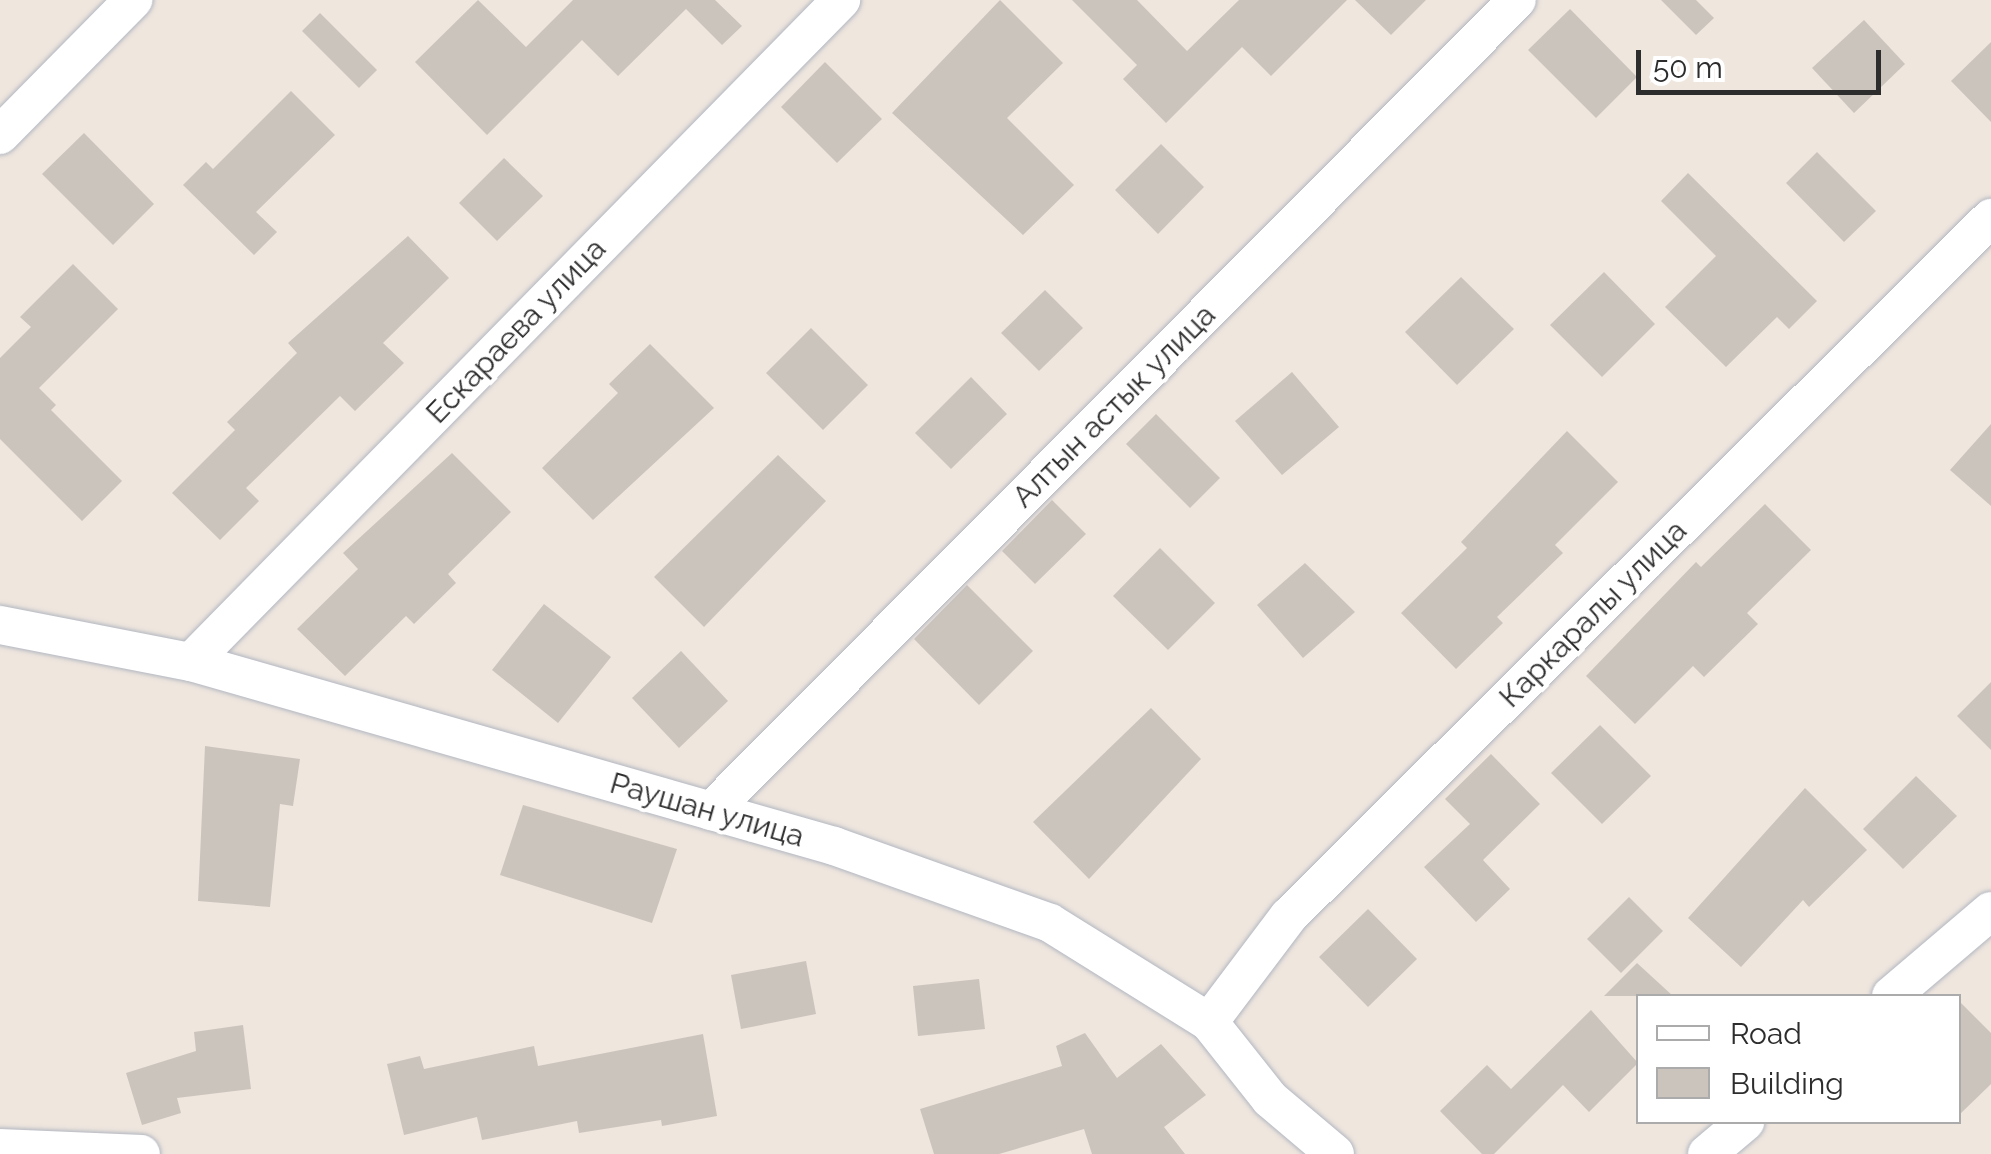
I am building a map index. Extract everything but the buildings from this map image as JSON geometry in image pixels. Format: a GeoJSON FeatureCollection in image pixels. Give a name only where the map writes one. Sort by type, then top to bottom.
{"type":"FeatureCollection","features":[{"type":"Feature","properties":{"kind":"street"},"geometry":{"type":"LineString","coordinates":[[0,135],[133,0]]}},
{"type":"Feature","properties":{"kind":"street","name":"Ескараева улица"},"geometry":{"type":"LineString","coordinates":[[192,662],[841,0]]}},
{"type":"Feature","properties":{"kind":"street","name":"Алтын астык улица"},"geometry":{"type":"LineString","coordinates":[[711,811],[1517,0]]}},
{"type":"Feature","properties":{"kind":"street","name":"Каркаралы улица"},"geometry":{"type":"LineString","coordinates":[[1209,1022],[1289,916],[1991,218]]}},
{"type":"Feature","properties":{"kind":"street","name":"Раушан улица"},"geometry":{"type":"LineString","coordinates":[[0,625],[192,662],[834,846],[1050,924],[1209,1022],[1270,1099],[1335,1154]]}},
{"type":"Feature","properties":{"kind":"street"},"geometry":{"type":"LineString","coordinates":[[1893,994],[1991,911]]}},
{"type":"Feature","properties":{"kind":"street"},"geometry":{"type":"LineString","coordinates":[[1707,1154],[1743,1124]]}},
{"type":"Feature","properties":{"kind":"street"},"geometry":{"type":"LineString","coordinates":[[0,1148],[141,1154]]}}]}
